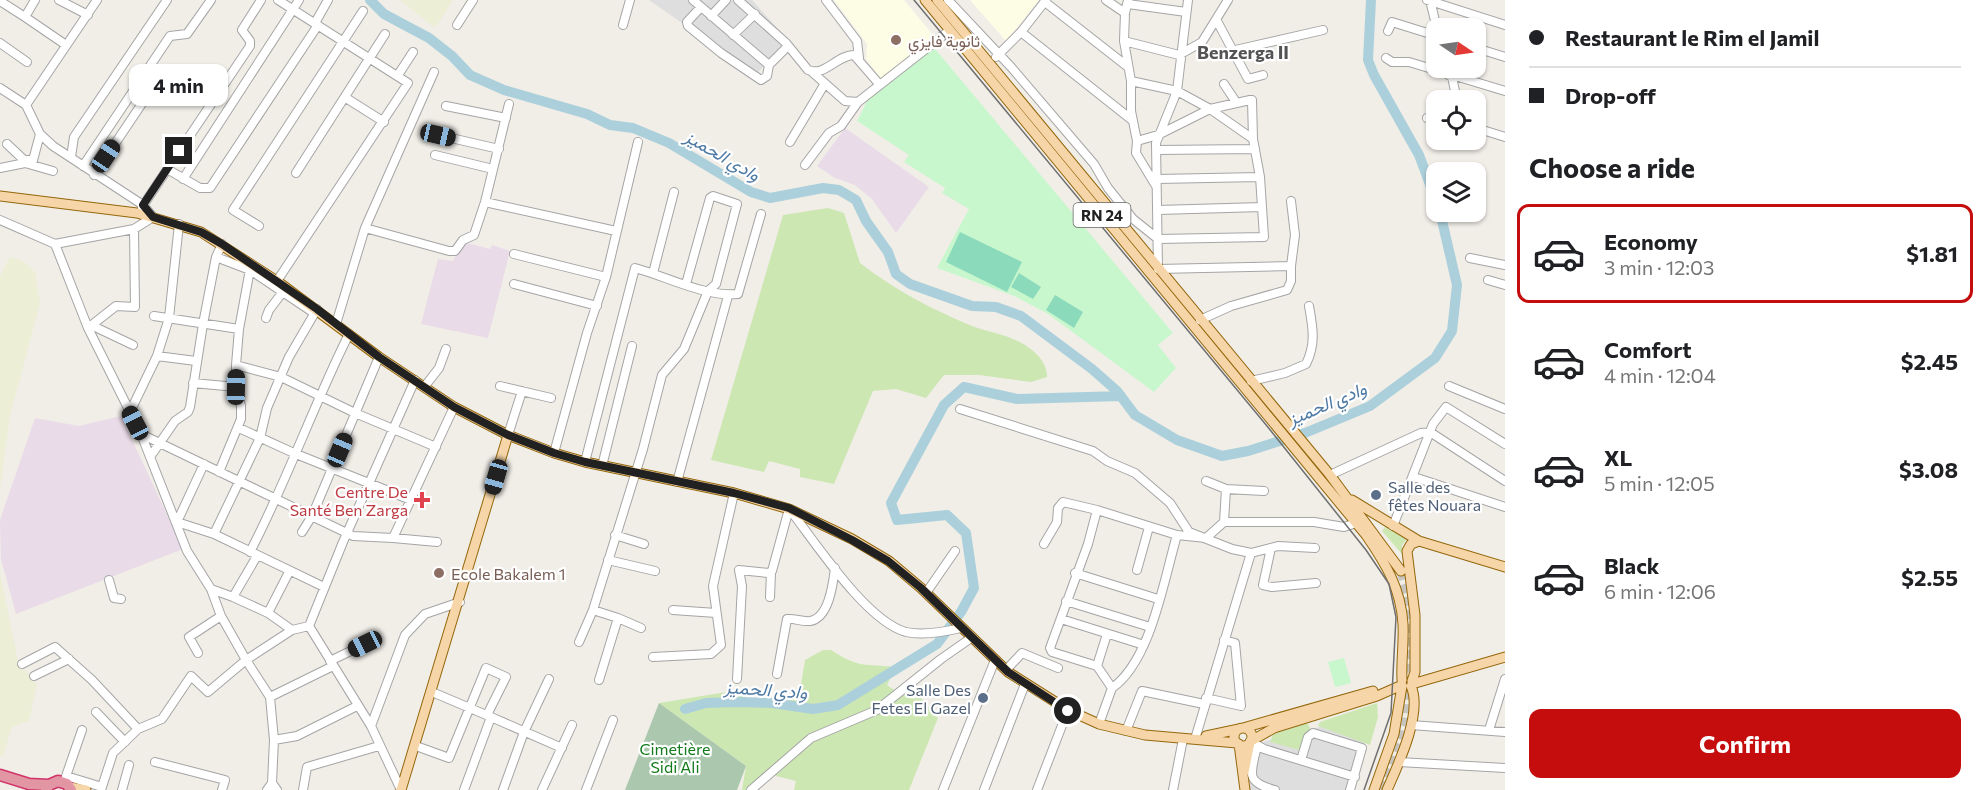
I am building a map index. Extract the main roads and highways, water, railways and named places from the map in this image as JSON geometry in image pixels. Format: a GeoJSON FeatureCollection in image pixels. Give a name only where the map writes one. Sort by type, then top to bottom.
{"type":"FeatureCollection","features":[{"type":"Feature","properties":{"kind":"highway"},"geometry":{"type":"LineString","coordinates":[[0,776],[47,787],[67,784]]}},
{"type":"Feature","properties":{"kind":"highway"},"geometry":{"type":"LineString","coordinates":[[0,782],[24,790]]}},
{"type":"Feature","properties":{"kind":"main road","name":"RN 24"},"geometry":{"type":"LineString","coordinates":[[925,0],[939,3],[1251,381],[1276,418]]}},
{"type":"Feature","properties":{"kind":"main road","name":"RN 24"},"geometry":{"type":"LineString","coordinates":[[939,3],[950,30],[1307,456],[1387,566],[1395,583],[1403,624],[1402,658],[1409,686]]}},
{"type":"Feature","properties":{"kind":"main road"},"geometry":{"type":"LineString","coordinates":[[0,196],[137,213],[179,224],[222,244],[250,267],[278,281],[379,357],[454,407],[508,435],[585,462],[734,493],[789,508],[888,561],[926,593],[1006,670],[1068,711],[1100,724],[1145,735],[1238,743],[1252,742],[1274,728],[1334,706]]}},
{"type":"Feature","properties":{"kind":"main road"},"geometry":{"type":"LineString","coordinates":[[401,790],[460,602],[508,435]]}},
{"type":"Feature","properties":{"kind":"main road","name":"RN 24"},"geometry":{"type":"LineString","coordinates":[[1307,456],[1330,475],[1391,549],[1411,583]]}},
{"type":"Feature","properties":{"kind":"main road","name":"RN 24"},"geometry":{"type":"LineString","coordinates":[[1345,495],[1419,541],[1505,567]]}},
{"type":"Feature","properties":{"kind":"main road"},"geometry":{"type":"LineString","coordinates":[[1339,503],[1400,573],[1345,495]]}},
{"type":"Feature","properties":{"kind":"main road","name":"RN 24"},"geometry":{"type":"LineString","coordinates":[[1409,686],[1415,661],[1415,615],[1407,551],[1411,544],[1419,541]]}},
{"type":"Feature","properties":{"kind":"main road"},"geometry":{"type":"LineString","coordinates":[[1195,739],[1334,706],[1505,657]]}},
{"type":"Feature","properties":{"kind":"main road"},"geometry":{"type":"LineString","coordinates":[[1402,658],[1407,663],[1415,661]]}},
{"type":"Feature","properties":{"kind":"main road"},"geometry":{"type":"LineString","coordinates":[[1409,686],[1427,679]]}},
{"type":"Feature","properties":{"kind":"main road"},"geometry":{"type":"LineString","coordinates":[[1387,790],[1411,724],[1409,686]]}},
{"type":"Feature","properties":{"kind":"main road"},"geometry":{"type":"LineString","coordinates":[[1374,790],[1409,686]]}},
{"type":"Feature","properties":{"kind":"main road"},"geometry":{"type":"LineString","coordinates":[[1241,729],[1250,731],[1252,742],[1245,785]]}},
{"type":"Feature","properties":{"kind":"main road"},"geometry":{"type":"LineString","coordinates":[[1241,729],[1235,735],[1245,785]]}},
{"type":"Feature","properties":{"kind":"main road"},"geometry":{"type":"LineString","coordinates":[[67,784],[86,790]]}},
{"type":"Feature","properties":{"kind":"waterway","name":"وادي الحميز"},"geometry":{"type":"LineString","coordinates":[[370,0],[384,14],[429,38],[452,56],[470,75],[504,90],[587,114],[610,125],[633,128],[669,143],[751,192],[770,198],[823,188],[839,190],[856,200],[866,221],[888,252],[896,274],[910,284],[972,306],[996,307],[1021,316],[1092,369],[1117,391],[1135,415],[1177,440],[1222,456],[1248,451],[1305,433],[1370,406],[1435,358],[1452,331],[1457,285],[1442,222]]}},
{"type":"Feature","properties":{"kind":"waterway","name":"وادي الحميز"},"geometry":{"type":"LineString","coordinates":[[1371,0],[1368,60],[1374,75],[1419,155],[1426,174]]}},
{"type":"Feature","properties":{"kind":"waterway","name":"وادي الحميز"},"geometry":{"type":"LineString","coordinates":[[685,709],[706,703],[736,702],[772,703],[813,709],[838,705],[937,644],[961,612],[974,588],[966,533],[947,515],[897,520],[891,503],[944,405],[964,387],[1017,399],[1121,396]]}},
{"type":"Feature","properties":{"kind":"tunnel"},"geometry":{"type":"LineString","coordinates":[[1401,571],[1410,603]]}},
{"type":"Feature","properties":{"kind":"tunnel"},"geometry":{"type":"LineString","coordinates":[[1405,597],[1408,621],[1407,652]]}},
{"type":"Feature","properties":{"kind":"tunnel"},"geometry":{"type":"LineString","coordinates":[[1382,790],[1406,723],[1411,647]]}},
{"type":"Feature","properties":{"kind":"tram line"},"geometry":{"type":"LineString","coordinates":[[914,0],[1267,426],[1366,550],[1389,584],[1396,617],[1391,713],[1364,790]]}},
{"type":"Feature","properties":{"kind":"place","name":"ثانوية فايزي"},"geometry":{"type":"Point","coordinates":[896,40]}},
{"type":"Feature","properties":{"kind":"place","name":"Salle des fêtes Nouara"},"geometry":{"type":"Point","coordinates":[1376,495]}},
{"type":"Feature","properties":{"kind":"place","name":"Centre De Santé Ben Zarga"},"geometry":{"type":"Point","coordinates":[422,500]}},
{"type":"Feature","properties":{"kind":"place","name":"Ecole Bakalem 1"},"geometry":{"type":"Point","coordinates":[439,573]}},
{"type":"Feature","properties":{"kind":"place","name":"Salle Des Fetes El Gazel"},"geometry":{"type":"Point","coordinates":[983,698]}},
{"type":"Feature","properties":{"kind":"district","name":"Benzerga II"},"geometry":{"type":"Point","coordinates":[1243,52]}},
{"type":"Feature","properties":{"kind":"park label","name":"Cimetière Sidi Ali"},"geometry":{"type":"Point","coordinates":[675,757]}}]}
